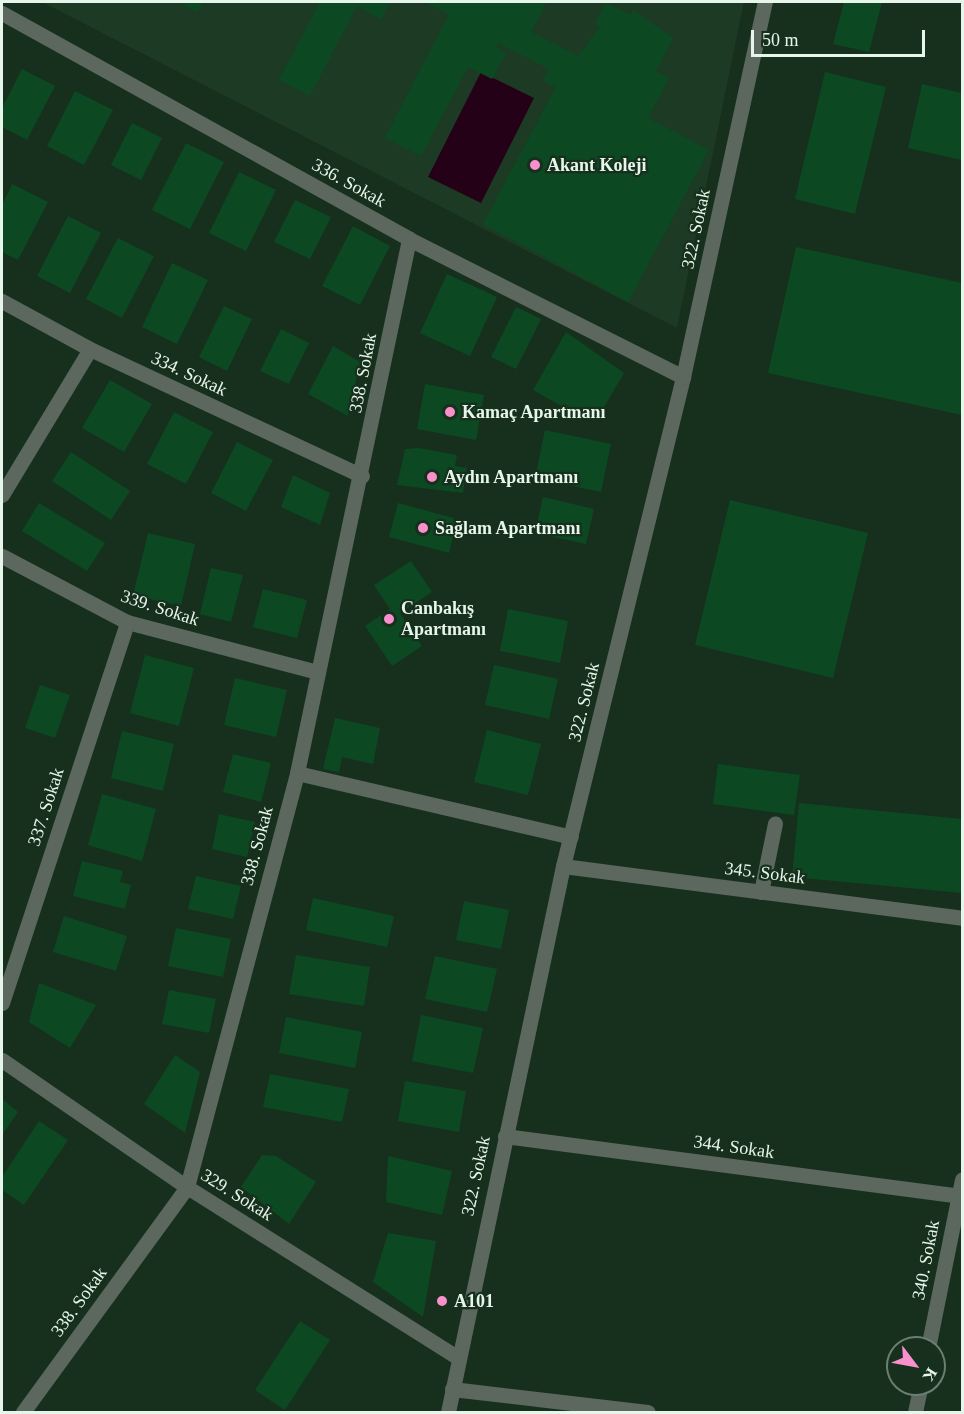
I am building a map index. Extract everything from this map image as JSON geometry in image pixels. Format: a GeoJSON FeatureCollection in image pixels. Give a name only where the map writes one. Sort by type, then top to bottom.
{"type":"FeatureCollection","features":[{"type":"Feature","properties":{"kind":"street","name":"322. Sokak"},"geometry":{"type":"LineString","coordinates":[[448,1413],[457,1357],[563,866],[683,377],[765,2]]}},
{"type":"Feature","properties":{"kind":"street","name":"336. Sokak"},"geometry":{"type":"LineString","coordinates":[[2,13],[409,239],[683,377]]}},
{"type":"Feature","properties":{"kind":"street","name":"338. Sokak"},"geometry":{"type":"LineString","coordinates":[[22,1413],[187,1186],[297,773],[362,476],[409,239]]}},
{"type":"Feature","properties":{"kind":"street","name":"334. Sokak"},"geometry":{"type":"LineString","coordinates":[[2,302],[90,349],[362,476]]}},
{"type":"Feature","properties":{"kind":"street"},"geometry":{"type":"LineString","coordinates":[[2,495],[90,349]]}},
{"type":"Feature","properties":{"kind":"street","name":"339. Sokak"},"geometry":{"type":"LineString","coordinates":[[2,556],[127,622],[318,672]]}},
{"type":"Feature","properties":{"kind":"street","name":"337. Sokak"},"geometry":{"type":"LineString","coordinates":[[2,1004],[127,622]]}},
{"type":"Feature","properties":{"kind":"street"},"geometry":{"type":"LineString","coordinates":[[297,773],[571,837]]}},
{"type":"Feature","properties":{"kind":"street"},"geometry":{"type":"LineString","coordinates":[[761,892],[775,823]]}},
{"type":"Feature","properties":{"kind":"street","name":"345. Sokak"},"geometry":{"type":"LineString","coordinates":[[563,866],[963,918]]}},
{"type":"Feature","properties":{"kind":"street","name":"329. Sokak"},"geometry":{"type":"LineString","coordinates":[[2,1060],[187,1186],[457,1357]]}},
{"type":"Feature","properties":{"kind":"street","name":"344. Sokak"},"geometry":{"type":"LineString","coordinates":[[505,1136],[959,1196]]}},
{"type":"Feature","properties":{"kind":"street","name":"340. Sokak"},"geometry":{"type":"LineString","coordinates":[[930,1336],[963,1179]]}},
{"type":"Feature","properties":{"kind":"street"},"geometry":{"type":"LineString","coordinates":[[452,1389],[648,1413]]}},
{"type":"Feature","properties":{"kind":"street"},"geometry":{"type":"LineString","coordinates":[[915,1413],[919,1396]]}},
{"type":"Feature","properties":{"kind":"shaded area","name":"Akant Koleji"},"geometry":{"type":"Polygon","coordinates":[[[42,2],[744,2],[677,328],[42,2]]]}},
{"type":"Feature","properties":{"kind":"shaded area"},"geometry":{"type":"Polygon","coordinates":[[[481,72],[534,98],[481,203],[428,177],[481,72]]]}},
{"type":"Feature","properties":{"kind":"building"},"geometry":{"type":"Polygon","coordinates":[[[178,2],[203,2],[198,12],[178,2]]]}},
{"type":"Feature","properties":{"kind":"building"},"geometry":{"type":"Polygon","coordinates":[[[320,2],[390,2],[381,19],[357,6],[310,96],[279,80],[320,2]]]}},
{"type":"Feature","properties":{"kind":"building"},"geometry":{"type":"Polygon","coordinates":[[[424,2],[547,2],[531,32],[578,56],[600,27],[595,24],[606,2],[631,15],[633,10],[673,38],[656,71],[669,78],[648,118],[709,150],[628,302],[483,224],[556,87],[543,81],[549,69],[498,43],[496,47],[506,53],[492,79],[468,67],[421,156],[385,138],[449,14],[424,2]]]}},
{"type":"Feature","properties":{"kind":"building"},"geometry":{"type":"Polygon","coordinates":[[[844,2],[882,2],[869,52],[833,44],[844,2]]]}},
{"type":"Feature","properties":{"kind":"building"},"geometry":{"type":"Polygon","coordinates":[[[22,69],[55,86],[27,140],[2,127],[2,108],[22,69]]]}},
{"type":"Feature","properties":{"kind":"building"},"geometry":{"type":"Polygon","coordinates":[[[825,72],[886,87],[855,214],[795,199],[825,72]]]}},
{"type":"Feature","properties":{"kind":"building"},"geometry":{"type":"Polygon","coordinates":[[[922,84],[962,93],[962,160],[908,148],[922,84]]]}},
{"type":"Feature","properties":{"kind":"building"},"geometry":{"type":"Polygon","coordinates":[[[75,91],[113,110],[84,165],[47,146],[75,91]]]}},
{"type":"Feature","properties":{"kind":"building"},"geometry":{"type":"Polygon","coordinates":[[[132,123],[162,138],[141,180],[111,165],[132,123]]]}},
{"type":"Feature","properties":{"kind":"building"},"geometry":{"type":"Polygon","coordinates":[[[186,143],[224,162],[190,229],[152,210],[186,143]]]}},
{"type":"Feature","properties":{"kind":"building"},"geometry":{"type":"Polygon","coordinates":[[[239,172],[276,190],[246,251],[209,233],[239,172]]]}},
{"type":"Feature","properties":{"kind":"building"},"geometry":{"type":"Polygon","coordinates":[[[12,184],[48,202],[18,260],[2,252],[2,205],[12,184]]]}},
{"type":"Feature","properties":{"kind":"building"},"geometry":{"type":"Polygon","coordinates":[[[295,200],[331,217],[310,259],[274,242],[295,200]]]}},
{"type":"Feature","properties":{"kind":"building"},"geometry":{"type":"Polygon","coordinates":[[[68,216],[101,233],[70,293],[37,276],[68,216]]]}},
{"type":"Feature","properties":{"kind":"building"},"geometry":{"type":"Polygon","coordinates":[[[353,226],[390,246],[360,305],[322,286],[353,226]]]}},
{"type":"Feature","properties":{"kind":"building"},"geometry":{"type":"Polygon","coordinates":[[[118,238],[154,256],[122,318],[86,299],[118,238]]]}},
{"type":"Feature","properties":{"kind":"building"},"geometry":{"type":"Polygon","coordinates":[[[796,247],[962,283],[962,415],[768,373],[796,247]]]}},
{"type":"Feature","properties":{"kind":"building"},"geometry":{"type":"Polygon","coordinates":[[[172,263],[208,280],[177,344],[142,327],[172,263]]]}},
{"type":"Feature","properties":{"kind":"building"},"geometry":{"type":"Polygon","coordinates":[[[447,274],[497,297],[470,356],[420,333],[447,274]]]}},
{"type":"Feature","properties":{"kind":"building"},"geometry":{"type":"Polygon","coordinates":[[[224,306],[252,319],[227,371],[199,357],[224,306]]]}},
{"type":"Feature","properties":{"kind":"building"},"geometry":{"type":"Polygon","coordinates":[[[516,307],[541,319],[516,369],[491,357],[516,307]]]}},
{"type":"Feature","properties":{"kind":"building"},"geometry":{"type":"Polygon","coordinates":[[[281,329],[309,343],[289,384],[260,371],[281,329]]]}},
{"type":"Feature","properties":{"kind":"building"},"geometry":{"type":"Polygon","coordinates":[[[566,332],[624,373],[600,414],[561,406],[533,390],[566,332]]]}},
{"type":"Feature","properties":{"kind":"building"},"geometry":{"type":"Polygon","coordinates":[[[333,346],[360,362],[348,416],[308,394],[333,346]]]}},
{"type":"Feature","properties":{"kind":"building"},"geometry":{"type":"Polygon","coordinates":[[[110,380],[152,404],[124,452],[82,428],[110,380]]]}},
{"type":"Feature","properties":{"kind":"building","name":"Kamaç Apartmanı"},"geometry":{"type":"Polygon","coordinates":[[[425,384],[484,395],[476,440],[417,429],[425,384]]]}},
{"type":"Feature","properties":{"kind":"building"},"geometry":{"type":"Polygon","coordinates":[[[174,412],[213,432],[186,484],[147,464],[174,412]]]}},
{"type":"Feature","properties":{"kind":"building"},"geometry":{"type":"Polygon","coordinates":[[[545,430],[611,444],[601,492],[535,478],[545,430]]]}},
{"type":"Feature","properties":{"kind":"building"},"geometry":{"type":"Polygon","coordinates":[[[237,442],[273,460],[246,511],[211,493],[237,442]]]}},
{"type":"Feature","properties":{"kind":"building","name":"Aydın Apartmanı"},"geometry":{"type":"Polygon","coordinates":[[[419,448],[457,455],[455,466],[467,468],[463,493],[397,485],[405,449],[419,448]]]}},
{"type":"Feature","properties":{"kind":"building"},"geometry":{"type":"Polygon","coordinates":[[[71,452],[130,491],[111,520],[52,481],[71,452]]]}},
{"type":"Feature","properties":{"kind":"building"},"geometry":{"type":"Polygon","coordinates":[[[293,475],[330,493],[320,525],[281,507],[293,475]]]}},
{"type":"Feature","properties":{"kind":"building"},"geometry":{"type":"Polygon","coordinates":[[[543,497],[594,509],[586,544],[535,533],[543,497]]]}},
{"type":"Feature","properties":{"kind":"building"},"geometry":{"type":"Polygon","coordinates":[[[730,500],[868,533],[833,678],[695,645],[730,500]]]}},
{"type":"Feature","properties":{"kind":"building"},"geometry":{"type":"Polygon","coordinates":[[[39,503],[105,543],[87,571],[22,531],[39,503]]]}},
{"type":"Feature","properties":{"kind":"building","name":"Sağlam Apartmanı"},"geometry":{"type":"Polygon","coordinates":[[[398,503],[457,519],[449,553],[389,537],[398,503]]]}},
{"type":"Feature","properties":{"kind":"building"},"geometry":{"type":"Polygon","coordinates":[[[148,533],[195,544],[181,606],[133,595],[148,533]]]}},
{"type":"Feature","properties":{"kind":"building","name":"Canbakış Apartmanı"},"geometry":{"type":"Polygon","coordinates":[[[411,561],[432,592],[400,613],[422,646],[392,666],[365,626],[390,609],[374,585],[411,561]]]}},
{"type":"Feature","properties":{"kind":"building"},"geometry":{"type":"Polygon","coordinates":[[[211,568],[243,575],[231,622],[200,614],[211,568]]]}},
{"type":"Feature","properties":{"kind":"building"},"geometry":{"type":"Polygon","coordinates":[[[263,589],[307,600],[297,638],[253,627],[263,589]]]}},
{"type":"Feature","properties":{"kind":"building"},"geometry":{"type":"Polygon","coordinates":[[[508,609],[568,621],[560,663],[500,651],[508,609]]]}},
{"type":"Feature","properties":{"kind":"building"},"geometry":{"type":"Polygon","coordinates":[[[145,655],[194,668],[179,726],[130,713],[145,655]]]}},
{"type":"Feature","properties":{"kind":"building"},"geometry":{"type":"Polygon","coordinates":[[[494,665],[558,679],[549,719],[485,705],[494,665]]]}},
{"type":"Feature","properties":{"kind":"building"},"geometry":{"type":"Polygon","coordinates":[[[235,678],[287,690],[276,737],[224,725],[235,678]]]}},
{"type":"Feature","properties":{"kind":"building"},"geometry":{"type":"Polygon","coordinates":[[[40,685],[70,695],[55,738],[25,728],[40,685]]]}},
{"type":"Feature","properties":{"kind":"building"},"geometry":{"type":"Polygon","coordinates":[[[335,718],[380,728],[373,764],[342,757],[339,772],[323,769],[335,718]]]}},
{"type":"Feature","properties":{"kind":"building"},"geometry":{"type":"Polygon","coordinates":[[[487,730],[541,744],[528,795],[474,782],[487,730]]]}},
{"type":"Feature","properties":{"kind":"building"},"geometry":{"type":"Polygon","coordinates":[[[122,731],[174,744],[163,791],[111,778],[122,731]]]}},
{"type":"Feature","properties":{"kind":"building"},"geometry":{"type":"Polygon","coordinates":[[[233,754],[271,763],[261,802],[223,792],[233,754]]]}},
{"type":"Feature","properties":{"kind":"building"},"geometry":{"type":"Polygon","coordinates":[[[718,764],[800,775],[794,815],[713,804],[718,764]]]}},
{"type":"Feature","properties":{"kind":"building"},"geometry":{"type":"Polygon","coordinates":[[[102,794],[156,809],[142,861],[88,845],[102,794]]]}},
{"type":"Feature","properties":{"kind":"building"},"geometry":{"type":"Polygon","coordinates":[[[799,803],[962,819],[962,893],[792,877],[799,803]]]}},
{"type":"Feature","properties":{"kind":"building"},"geometry":{"type":"Polygon","coordinates":[[[219,814],[255,822],[247,857],[212,849],[219,814]]]}},
{"type":"Feature","properties":{"kind":"building"},"geometry":{"type":"Polygon","coordinates":[[[82,861],[123,871],[120,882],[131,885],[125,909],[73,896],[82,861]]]}},
{"type":"Feature","properties":{"kind":"building"},"geometry":{"type":"Polygon","coordinates":[[[196,876],[241,886],[233,919],[188,909],[196,876]]]}},
{"type":"Feature","properties":{"kind":"building"},"geometry":{"type":"Polygon","coordinates":[[[313,898],[394,916],[387,947],[306,930],[313,898]]]}},
{"type":"Feature","properties":{"kind":"building"},"geometry":{"type":"Polygon","coordinates":[[[464,901],[509,910],[501,949],[456,940],[464,901]]]}},
{"type":"Feature","properties":{"kind":"building"},"geometry":{"type":"Polygon","coordinates":[[[64,916],[127,936],[116,971],[53,952],[64,916]]]}},
{"type":"Feature","properties":{"kind":"building"},"geometry":{"type":"Polygon","coordinates":[[[176,928],[231,939],[223,977],[168,966],[176,928]]]}},
{"type":"Feature","properties":{"kind":"building"},"geometry":{"type":"Polygon","coordinates":[[[296,955],[370,967],[364,1006],[289,994],[296,955]]]}},
{"type":"Feature","properties":{"kind":"building"},"geometry":{"type":"Polygon","coordinates":[[[435,956],[497,969],[487,1012],[425,999],[435,956]]]}},
{"type":"Feature","properties":{"kind":"building"},"geometry":{"type":"Polygon","coordinates":[[[39,983],[96,1005],[70,1048],[29,1022],[39,983]]]}},
{"type":"Feature","properties":{"kind":"building"},"geometry":{"type":"Polygon","coordinates":[[[169,990],[216,999],[209,1033],[162,1024],[169,990]]]}},
{"type":"Feature","properties":{"kind":"building"},"geometry":{"type":"Polygon","coordinates":[[[421,1015],[483,1028],[473,1073],[412,1061],[421,1015]]]}},
{"type":"Feature","properties":{"kind":"building"},"geometry":{"type":"Polygon","coordinates":[[[286,1017],[362,1032],[355,1068],[279,1053],[286,1017]]]}},
{"type":"Feature","properties":{"kind":"building"},"geometry":{"type":"Polygon","coordinates":[[[175,1055],[200,1072],[185,1133],[144,1104],[175,1055]]]}},
{"type":"Feature","properties":{"kind":"building"},"geometry":{"type":"Polygon","coordinates":[[[270,1074],[349,1089],[342,1122],[263,1107],[270,1074]]]}},
{"type":"Feature","properties":{"kind":"building"},"geometry":{"type":"Polygon","coordinates":[[[405,1081],[466,1091],[459,1132],[398,1121],[405,1081]]]}},
{"type":"Feature","properties":{"kind":"building"},"geometry":{"type":"Polygon","coordinates":[[[2,1099],[18,1112],[2,1135],[2,1099]]]}},
{"type":"Feature","properties":{"kind":"building"},"geometry":{"type":"Polygon","coordinates":[[[39,1121],[68,1140],[24,1205],[2,1190],[2,1177],[39,1121]]]}},
{"type":"Feature","properties":{"kind":"building"},"geometry":{"type":"Polygon","coordinates":[[[262,1155],[276,1156],[316,1182],[289,1224],[241,1187],[262,1155]]]}},
{"type":"Feature","properties":{"kind":"building"},"geometry":{"type":"Polygon","coordinates":[[[388,1156],[452,1171],[442,1215],[386,1202],[388,1156]]]}},
{"type":"Feature","properties":{"kind":"building"},"geometry":{"type":"Polygon","coordinates":[[[388,1233],[436,1241],[423,1317],[373,1282],[388,1233]]]}},
{"type":"Feature","properties":{"kind":"building"},"geometry":{"type":"Polygon","coordinates":[[[300,1321],[330,1340],[285,1410],[255,1390],[300,1321]]]}},
{"type":"Feature","properties":{"kind":"place","name":"Akant Koleji"},"geometry":{"type":"Point","coordinates":[535,165]}},
{"type":"Feature","properties":{"kind":"place","name":"Kamaç Apartmanı"},"geometry":{"type":"Point","coordinates":[450,412]}},
{"type":"Feature","properties":{"kind":"place","name":"Aydın Apartmanı"},"geometry":{"type":"Point","coordinates":[432,477]}},
{"type":"Feature","properties":{"kind":"place","name":"Sağlam Apartmanı"},"geometry":{"type":"Point","coordinates":[423,528]}},
{"type":"Feature","properties":{"kind":"place","name":"Canbakış Apartmanı"},"geometry":{"type":"Point","coordinates":[389,619]}},
{"type":"Feature","properties":{"kind":"place","name":"A101"},"geometry":{"type":"Point","coordinates":[442,1301]}}]}
